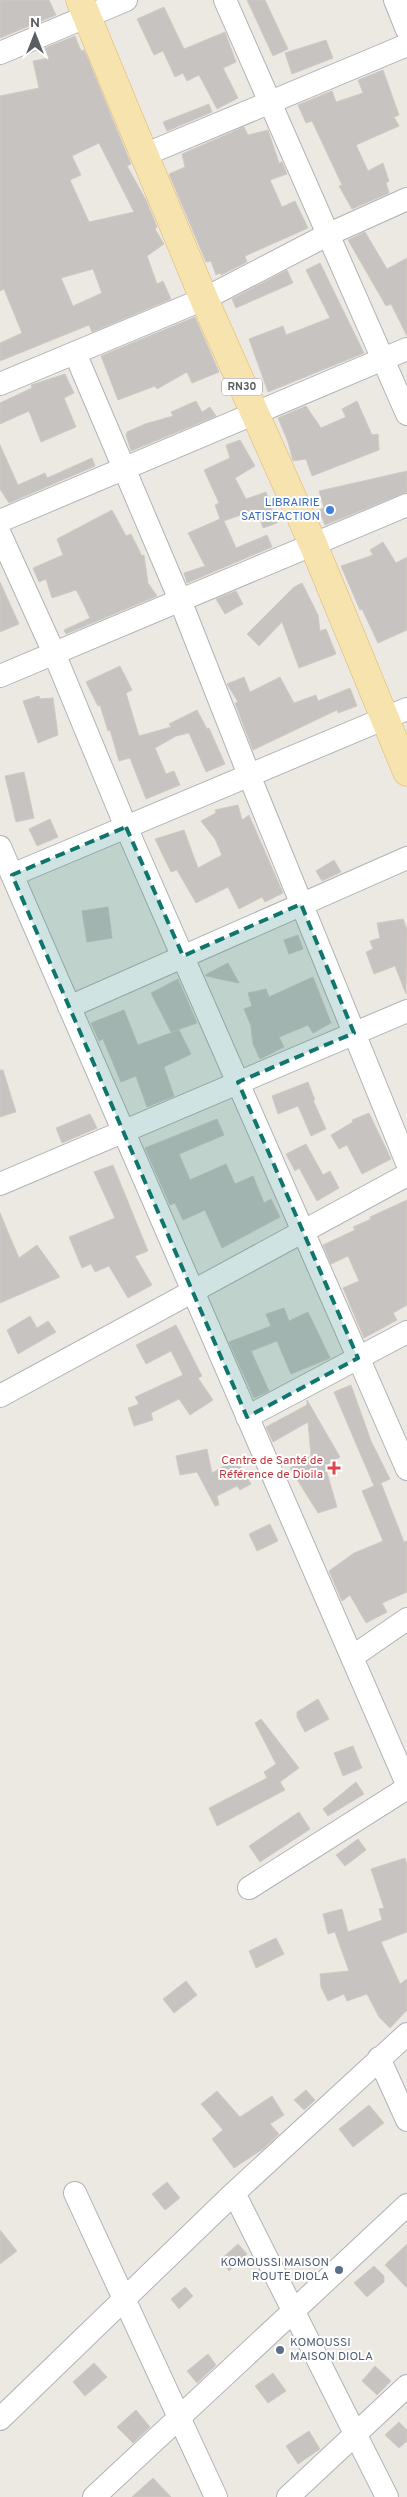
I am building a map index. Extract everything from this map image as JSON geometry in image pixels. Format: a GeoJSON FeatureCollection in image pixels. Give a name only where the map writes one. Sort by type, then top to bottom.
{"type":"FeatureCollection","features":[{"type":"Feature","properties":{"kind":"main road","name":"RN30"},"geometry":{"type":"LineString","coordinates":[[83,8],[254,414],[312,544],[396,714],[407,772]]}},
{"type":"Feature","properties":{"kind":"street"},"geometry":{"type":"LineString","coordinates":[[0,53],[83,8],[126,0]]}},
{"type":"Feature","properties":{"kind":"street"},"geometry":{"type":"LineString","coordinates":[[225,0],[327,236],[407,414]]}},
{"type":"Feature","properties":{"kind":"street"},"geometry":{"type":"LineString","coordinates":[[395,0],[407,30]]}},
{"type":"Feature","properties":{"kind":"street"},"geometry":{"type":"LineString","coordinates":[[144,156],[407,45]]}},
{"type":"Feature","properties":{"kind":"street"},"geometry":{"type":"LineString","coordinates":[[0,384],[204,299],[327,236],[407,199]]}},
{"type":"Feature","properties":{"kind":"street"},"geometry":{"type":"LineString","coordinates":[[0,521],[407,349]]}},
{"type":"Feature","properties":{"kind":"street"},"geometry":{"type":"LineString","coordinates":[[75,353],[180,600],[249,776],[407,1163]]}},
{"type":"Feature","properties":{"kind":"street"},"geometry":{"type":"LineString","coordinates":[[0,676],[407,505]]}},
{"type":"Feature","properties":{"kind":"street"},"geometry":{"type":"LineString","coordinates":[[0,534],[54,653],[126,827],[407,1470]]}},
{"type":"Feature","properties":{"kind":"street"},"geometry":{"type":"LineString","coordinates":[[12,876],[396,714]]}},
{"type":"Feature","properties":{"kind":"street"},"geometry":{"type":"LineString","coordinates":[[0,847],[407,1784]]}},
{"type":"Feature","properties":{"kind":"street"},"geometry":{"type":"LineString","coordinates":[[69,1007],[407,858]]}},
{"type":"Feature","properties":{"kind":"street"},"geometry":{"type":"LineString","coordinates":[[0,1184],[407,1011]]}},
{"type":"Feature","properties":{"kind":"street"},"geometry":{"type":"LineString","coordinates":[[0,1396],[302,1230],[407,1175]]}},
{"type":"Feature","properties":{"kind":"street"},"geometry":{"type":"LineString","coordinates":[[247,1417],[407,1332]]}},
{"type":"Feature","properties":{"kind":"street"},"geometry":{"type":"LineString","coordinates":[[352,1657],[407,1619]]}},
{"type":"Feature","properties":{"kind":"street"},"geometry":{"type":"LineString","coordinates":[[249,1888],[407,1788]]}},
{"type":"Feature","properties":{"kind":"street"},"geometry":{"type":"LineString","coordinates":[[0,2420],[234,2194],[407,2034]]}},
{"type":"Feature","properties":{"kind":"street"},"geometry":{"type":"LineString","coordinates":[[379,2058],[407,2120]]}},
{"type":"Feature","properties":{"kind":"street"},"geometry":{"type":"LineString","coordinates":[[74,2193],[216,2497]]}},
{"type":"Feature","properties":{"kind":"street"},"geometry":{"type":"LineString","coordinates":[[234,2194],[387,2497]]}},
{"type":"Feature","properties":{"kind":"street"},"geometry":{"type":"LineString","coordinates":[[94,2497],[407,2204]]}},
{"type":"Feature","properties":{"kind":"street"},"geometry":{"type":"LineString","coordinates":[[288,2497],[407,2386]]}},
{"type":"Feature","properties":{"kind":"highlighted area"},"geometry":{"type":"Polygon","coordinates":[[[126,827],[183,956],[301,904],[354,1033],[238,1082],[358,1358],[247,1417],[12,875],[126,827]]]}},
{"type":"Feature","properties":{"kind":"building"},"geometry":{"type":"Polygon","coordinates":[[[0,0],[49,0],[56,15],[0,38],[0,0]]]}},
{"type":"Feature","properties":{"kind":"building"},"geometry":{"type":"Polygon","coordinates":[[[247,0],[265,0],[288,49],[273,56],[247,0]]]}},
{"type":"Feature","properties":{"kind":"building"},"geometry":{"type":"Polygon","coordinates":[[[164,7],[184,49],[225,32],[236,62],[223,68],[238,98],[217,109],[199,75],[187,81],[183,73],[175,77],[163,51],[154,55],[137,19],[164,7]]]}},
{"type":"Feature","properties":{"kind":"building"},"geometry":{"type":"Polygon","coordinates":[[[75,36],[81,51],[84,50],[131,164],[127,166],[146,200],[157,227],[155,229],[164,244],[147,256],[157,284],[163,281],[171,299],[92,332],[89,325],[0,361],[0,343],[22,333],[4,289],[0,291],[0,96],[39,88],[33,61],[49,58],[45,48],[75,36]],[[99,143],[72,156],[81,175],[70,180],[89,222],[134,212],[99,143]],[[93,269],[61,278],[73,306],[102,293],[93,269]]]}},
{"type":"Feature","properties":{"kind":"building"},"geometry":{"type":"Polygon","coordinates":[[[326,40],[333,58],[292,74],[285,53],[326,40]]]}},
{"type":"Feature","properties":{"kind":"building"},"geometry":{"type":"Polygon","coordinates":[[[383,70],[399,115],[394,117],[399,126],[356,145],[368,171],[383,163],[389,181],[386,183],[389,193],[352,209],[339,186],[342,185],[312,121],[306,123],[298,105],[332,91],[336,102],[363,93],[358,80],[383,70]]]}},
{"type":"Feature","properties":{"kind":"building"},"geometry":{"type":"Polygon","coordinates":[[[209,104],[212,112],[167,131],[163,122],[209,104]]]}},
{"type":"Feature","properties":{"kind":"building"},"geometry":{"type":"Polygon","coordinates":[[[244,127],[248,135],[268,130],[279,163],[282,162],[287,174],[270,180],[282,207],[295,201],[308,228],[245,256],[247,262],[221,275],[220,273],[216,275],[211,261],[206,262],[169,174],[185,167],[182,154],[244,127]]]}},
{"type":"Feature","properties":{"kind":"building"},"geometry":{"type":"Polygon","coordinates":[[[365,232],[387,269],[407,258],[407,336],[391,304],[386,306],[348,240],[365,232]]]}},
{"type":"Feature","properties":{"kind":"building"},"geometry":{"type":"Polygon","coordinates":[[[320,263],[364,353],[268,392],[249,339],[283,326],[286,335],[330,318],[306,270],[320,263]]]}},
{"type":"Feature","properties":{"kind":"building"},"geometry":{"type":"Polygon","coordinates":[[[287,270],[293,283],[236,308],[232,299],[287,270]]]}},
{"type":"Feature","properties":{"kind":"building"},"geometry":{"type":"Polygon","coordinates":[[[195,317],[219,372],[192,383],[187,372],[157,389],[155,386],[118,400],[101,356],[195,317]]]}},
{"type":"Feature","properties":{"kind":"building"},"geometry":{"type":"Polygon","coordinates":[[[65,374],[74,393],[64,398],[76,427],[41,442],[29,411],[0,424],[0,403],[32,388],[31,385],[65,374]]]}},
{"type":"Feature","properties":{"kind":"building"},"geometry":{"type":"Polygon","coordinates":[[[196,401],[202,412],[210,407],[216,416],[131,451],[126,435],[127,432],[145,424],[173,416],[171,412],[196,401]]]}},
{"type":"Feature","properties":{"kind":"building"},"geometry":{"type":"Polygon","coordinates":[[[357,401],[372,435],[378,434],[379,450],[312,476],[306,459],[293,461],[288,442],[278,418],[306,406],[321,428],[346,417],[342,409],[357,401]]]}},
{"type":"Feature","properties":{"kind":"building"},"geometry":{"type":"Polygon","coordinates":[[[240,440],[255,466],[235,478],[246,499],[266,492],[277,523],[263,528],[257,509],[224,521],[236,548],[267,535],[272,547],[187,583],[184,573],[205,566],[188,533],[220,519],[215,505],[219,503],[204,470],[230,458],[226,445],[240,440]]]}},
{"type":"Feature","properties":{"kind":"building"},"geometry":{"type":"Polygon","coordinates":[[[0,445],[18,485],[45,473],[47,478],[92,458],[95,466],[9,503],[0,489],[0,445]]]}},
{"type":"Feature","properties":{"kind":"building"},"geometry":{"type":"Polygon","coordinates":[[[407,471],[407,492],[325,525],[319,510],[324,508],[319,491],[407,471]]]}},
{"type":"Feature","properties":{"kind":"building"},"geometry":{"type":"Polygon","coordinates":[[[112,510],[126,536],[131,534],[142,556],[144,555],[148,583],[157,596],[66,634],[64,630],[90,618],[79,595],[76,590],[52,598],[46,579],[39,582],[33,568],[63,555],[57,539],[112,510]]]}},
{"type":"Feature","properties":{"kind":"building"},"geometry":{"type":"Polygon","coordinates":[[[383,542],[396,563],[407,557],[407,630],[378,643],[362,609],[360,610],[341,566],[373,555],[370,550],[383,542]]]}},
{"type":"Feature","properties":{"kind":"building"},"geometry":{"type":"Polygon","coordinates":[[[0,582],[19,624],[0,632],[0,582]]]}},
{"type":"Feature","properties":{"kind":"building"},"geometry":{"type":"Polygon","coordinates":[[[302,583],[318,615],[320,631],[326,629],[336,654],[299,668],[282,622],[259,646],[247,634],[294,587],[302,583]]]}},
{"type":"Feature","properties":{"kind":"building"},"geometry":{"type":"Polygon","coordinates":[[[236,591],[243,604],[225,614],[216,599],[236,591]]]}},
{"type":"Feature","properties":{"kind":"building"},"geometry":{"type":"Polygon","coordinates":[[[120,666],[132,690],[126,693],[139,736],[171,727],[169,724],[197,710],[207,729],[209,728],[225,764],[206,772],[189,733],[176,736],[155,748],[166,774],[174,771],[180,785],[146,799],[130,758],[119,761],[100,705],[98,706],[86,682],[120,666]]]}},
{"type":"Feature","properties":{"kind":"building"},"geometry":{"type":"Polygon","coordinates":[[[244,677],[250,692],[280,677],[294,703],[316,695],[318,701],[350,688],[357,706],[338,713],[337,710],[253,750],[235,703],[238,702],[227,684],[244,677]]]}},
{"type":"Feature","properties":{"kind":"building"},"geometry":{"type":"Polygon","coordinates":[[[39,696],[40,699],[53,698],[58,735],[38,743],[23,701],[39,696]]]}},
{"type":"Feature","properties":{"kind":"building"},"geometry":{"type":"Polygon","coordinates":[[[24,772],[34,818],[16,822],[5,776],[24,772]]]}},
{"type":"Feature","properties":{"kind":"building"},"geometry":{"type":"Polygon","coordinates":[[[238,805],[242,820],[249,815],[283,893],[265,902],[262,897],[239,909],[228,887],[196,903],[177,870],[171,872],[155,839],[184,830],[198,868],[222,855],[215,839],[201,821],[216,813],[215,810],[238,805]]]}},
{"type":"Feature","properties":{"kind":"building"},"geometry":{"type":"Polygon","coordinates":[[[50,819],[58,837],[37,846],[29,829],[50,819]]]}},
{"type":"Feature","properties":{"kind":"building"},"geometry":{"type":"Polygon","coordinates":[[[334,860],[341,872],[322,881],[316,871],[334,860]]]}},
{"type":"Feature","properties":{"kind":"building"},"geometry":{"type":"Polygon","coordinates":[[[108,907],[112,938],[87,942],[82,911],[108,907]]]}},
{"type":"Feature","properties":{"kind":"building"},"geometry":{"type":"Polygon","coordinates":[[[403,919],[407,929],[406,994],[395,966],[374,974],[366,952],[373,949],[370,941],[380,938],[377,923],[403,919]]]}},
{"type":"Feature","properties":{"kind":"building"},"geometry":{"type":"Polygon","coordinates":[[[298,935],[303,949],[289,954],[284,940],[298,935]]]}},
{"type":"Feature","properties":{"kind":"building"},"geometry":{"type":"Polygon","coordinates":[[[228,963],[239,983],[205,975],[228,963]]]}},
{"type":"Feature","properties":{"kind":"building"},"geometry":{"type":"Polygon","coordinates":[[[313,977],[331,1023],[313,1033],[308,1025],[279,1037],[284,1047],[260,1059],[253,1044],[251,1026],[244,1009],[252,1006],[248,993],[266,989],[269,997],[313,977]]]}},
{"type":"Feature","properties":{"kind":"building"},"geometry":{"type":"Polygon","coordinates":[[[178,979],[197,1023],[171,1032],[151,993],[178,979]]]}},
{"type":"Feature","properties":{"kind":"building"},"geometry":{"type":"Polygon","coordinates":[[[124,1010],[138,1045],[179,1030],[191,1054],[164,1067],[174,1096],[147,1107],[136,1076],[121,1082],[103,1039],[99,1041],[91,1023],[124,1010]]]}},
{"type":"Feature","properties":{"kind":"building"},"geometry":{"type":"Polygon","coordinates":[[[0,1070],[3,1070],[16,1112],[0,1117],[0,1070]]]}},
{"type":"Feature","properties":{"kind":"building"},"geometry":{"type":"Polygon","coordinates":[[[308,1082],[315,1100],[313,1100],[326,1129],[311,1136],[298,1106],[278,1114],[272,1096],[308,1082]]]}},
{"type":"Feature","properties":{"kind":"building"},"geometry":{"type":"Polygon","coordinates":[[[369,1113],[391,1159],[362,1174],[347,1145],[339,1149],[331,1135],[353,1122],[352,1120],[369,1113]]]}},
{"type":"Feature","properties":{"kind":"building"},"geometry":{"type":"Polygon","coordinates":[[[90,1114],[97,1128],[62,1143],[56,1128],[90,1114]]]}},
{"type":"Feature","properties":{"kind":"building"},"geometry":{"type":"Polygon","coordinates":[[[217,1119],[224,1135],[179,1154],[190,1180],[226,1164],[235,1184],[253,1176],[264,1203],[271,1199],[280,1217],[222,1248],[205,1210],[183,1220],[175,1203],[170,1205],[145,1148],[217,1119]]]}},
{"type":"Feature","properties":{"kind":"building"},"geometry":{"type":"Polygon","coordinates":[[[306,1144],[323,1175],[330,1171],[339,1188],[317,1201],[299,1168],[295,1171],[286,1154],[306,1144]]]}},
{"type":"Feature","properties":{"kind":"building"},"geometry":{"type":"Polygon","coordinates":[[[113,1165],[148,1251],[135,1256],[152,1285],[128,1298],[109,1266],[95,1272],[91,1264],[82,1268],[69,1237],[115,1218],[94,1172],[113,1165]]]}},
{"type":"Feature","properties":{"kind":"building"},"geometry":{"type":"Polygon","coordinates":[[[407,1200],[407,1305],[393,1313],[397,1320],[364,1338],[343,1288],[359,1281],[348,1256],[331,1264],[323,1245],[355,1230],[353,1227],[371,1219],[370,1217],[407,1200]]]}},
{"type":"Feature","properties":{"kind":"building"},"geometry":{"type":"Polygon","coordinates":[[[0,1213],[19,1258],[37,1245],[60,1277],[0,1303],[0,1213]]]}},
{"type":"Feature","properties":{"kind":"building"},"geometry":{"type":"Polygon","coordinates":[[[284,1308],[289,1321],[308,1312],[330,1358],[291,1374],[277,1341],[251,1351],[269,1391],[254,1398],[229,1342],[271,1326],[266,1314],[284,1308]]]}},
{"type":"Feature","properties":{"kind":"building"},"geometry":{"type":"Polygon","coordinates":[[[30,1316],[37,1328],[48,1321],[56,1332],[18,1354],[7,1330],[30,1316]]]}},
{"type":"Feature","properties":{"kind":"building"},"geometry":{"type":"Polygon","coordinates":[[[176,1325],[202,1376],[198,1378],[213,1400],[190,1415],[179,1399],[151,1413],[153,1420],[134,1426],[128,1408],[139,1404],[135,1397],[183,1375],[171,1351],[146,1364],[136,1345],[176,1325]]]}},
{"type":"Feature","properties":{"kind":"building"},"geometry":{"type":"Polygon","coordinates":[[[351,1385],[371,1441],[390,1479],[381,1483],[404,1542],[407,1541],[407,1592],[382,1603],[387,1612],[366,1623],[350,1595],[342,1601],[329,1571],[354,1553],[383,1541],[362,1491],[374,1486],[334,1392],[351,1385]]]}},
{"type":"Feature","properties":{"kind":"building"},"geometry":{"type":"Polygon","coordinates":[[[307,1400],[340,1457],[325,1466],[337,1507],[318,1513],[290,1468],[311,1456],[308,1422],[273,1442],[266,1427],[307,1405],[307,1400]]]}},
{"type":"Feature","properties":{"kind":"building"},"geometry":{"type":"Polygon","coordinates":[[[207,1449],[212,1473],[236,1459],[251,1484],[240,1490],[237,1486],[217,1496],[219,1505],[215,1506],[197,1472],[180,1475],[176,1456],[207,1449]]]}},
{"type":"Feature","properties":{"kind":"building"},"geometry":{"type":"Polygon","coordinates":[[[270,1524],[278,1541],[257,1551],[249,1534],[270,1524]]]}},
{"type":"Feature","properties":{"kind":"building"},"geometry":{"type":"Polygon","coordinates":[[[318,1699],[329,1719],[305,1732],[297,1717],[297,1712],[318,1699]]]}},
{"type":"Feature","properties":{"kind":"building"},"geometry":{"type":"Polygon","coordinates":[[[261,1719],[299,1768],[280,1782],[285,1790],[217,1826],[209,1808],[267,1778],[264,1772],[276,1764],[255,1723],[261,1719]]]}},
{"type":"Feature","properties":{"kind":"building"},"geometry":{"type":"Polygon","coordinates":[[[353,1746],[362,1768],[343,1776],[334,1753],[353,1746]]]}},
{"type":"Feature","properties":{"kind":"building"},"geometry":{"type":"Polygon","coordinates":[[[356,1782],[364,1794],[328,1816],[323,1809],[356,1782]]]}},
{"type":"Feature","properties":{"kind":"building"},"geometry":{"type":"Polygon","coordinates":[[[299,1812],[310,1829],[260,1862],[249,1846],[299,1812]]]}},
{"type":"Feature","properties":{"kind":"building"},"geometry":{"type":"Polygon","coordinates":[[[358,1839],[366,1850],[345,1866],[336,1855],[358,1839]]]}},
{"type":"Feature","properties":{"kind":"building"},"geometry":{"type":"Polygon","coordinates":[[[405,1858],[407,1865],[407,1932],[381,1942],[400,1984],[407,1979],[407,2010],[390,2028],[379,2017],[367,1994],[347,2001],[344,1994],[328,2001],[321,1987],[320,1974],[349,1971],[335,1932],[328,1934],[323,1914],[342,1909],[348,1932],[382,1920],[379,1909],[384,1908],[371,1869],[405,1858]]]}},
{"type":"Feature","properties":{"kind":"building"},"geometry":{"type":"Polygon","coordinates":[[[276,1938],[284,1954],[256,1968],[249,1951],[276,1938]]]}},
{"type":"Feature","properties":{"kind":"building"},"geometry":{"type":"Polygon","coordinates":[[[186,1981],[197,1995],[174,2013],[163,1999],[186,1981]]]}},
{"type":"Feature","properties":{"kind":"building"},"geometry":{"type":"Polygon","coordinates":[[[306,2090],[315,2100],[304,2110],[294,2100],[306,2090]]]}},
{"type":"Feature","properties":{"kind":"building"},"geometry":{"type":"Polygon","coordinates":[[[217,2091],[240,2117],[272,2096],[284,2115],[270,2124],[279,2134],[263,2149],[234,2168],[212,2139],[223,2130],[201,2104],[217,2091]]]}},
{"type":"Feature","properties":{"kind":"building"},"geometry":{"type":"Polygon","coordinates":[[[369,2105],[384,2123],[353,2147],[339,2129],[369,2105]]]}},
{"type":"Feature","properties":{"kind":"building"},"geometry":{"type":"Polygon","coordinates":[[[167,2182],[180,2198],[165,2210],[152,2194],[167,2182]]]}},
{"type":"Feature","properties":{"kind":"building"},"geometry":{"type":"Polygon","coordinates":[[[0,2230],[17,2251],[0,2264],[0,2230]]]}},
{"type":"Feature","properties":{"kind":"building"},"geometry":{"type":"Polygon","coordinates":[[[238,2244],[247,2254],[229,2271],[220,2260],[238,2244]]]}},
{"type":"Feature","properties":{"kind":"building"},"geometry":{"type":"Polygon","coordinates":[[[407,2244],[407,2288],[385,2265],[407,2244]]]}},
{"type":"Feature","properties":{"kind":"building"},"geometry":{"type":"Polygon","coordinates":[[[374,2266],[384,2276],[384,2282],[367,2297],[354,2283],[374,2266]]]}},
{"type":"Feature","properties":{"kind":"building"},"geometry":{"type":"Polygon","coordinates":[[[185,2287],[193,2296],[179,2309],[171,2299],[185,2287]]]}},
{"type":"Feature","properties":{"kind":"building"},"geometry":{"type":"Polygon","coordinates":[[[208,2354],[216,2365],[197,2383],[187,2371],[208,2354]]]}},
{"type":"Feature","properties":{"kind":"building"},"geometry":{"type":"Polygon","coordinates":[[[94,2363],[107,2377],[85,2396],[73,2382],[94,2363]]]}},
{"type":"Feature","properties":{"kind":"building"},"geometry":{"type":"Polygon","coordinates":[[[375,2366],[391,2381],[377,2395],[362,2381],[375,2366]]]}},
{"type":"Feature","properties":{"kind":"building"},"geometry":{"type":"Polygon","coordinates":[[[273,2373],[286,2391],[268,2403],[255,2386],[273,2373]]]}},
{"type":"Feature","properties":{"kind":"building"},"geometry":{"type":"Polygon","coordinates":[[[136,2410],[150,2427],[133,2443],[117,2427],[136,2410]]]}},
{"type":"Feature","properties":{"kind":"building"},"geometry":{"type":"Polygon","coordinates":[[[399,2422],[407,2430],[407,2441],[399,2448],[385,2435],[399,2422]]]}},
{"type":"Feature","properties":{"kind":"building"},"geometry":{"type":"Polygon","coordinates":[[[309,2431],[320,2449],[298,2464],[286,2446],[309,2431]]]}},
{"type":"Feature","properties":{"kind":"building"},"geometry":{"type":"Polygon","coordinates":[[[153,2478],[171,2497],[132,2497],[153,2478]]]}},
{"type":"Feature","properties":{"kind":"place","name":"LIBRAIRIE SATISFACTION"},"geometry":{"type":"Point","coordinates":[330,510]}},
{"type":"Feature","properties":{"kind":"place","name":"Centre de Santé de Référence de Dioila"},"geometry":{"type":"Point","coordinates":[334,1468]}},
{"type":"Feature","properties":{"kind":"place","name":"KOMOUSSI MAISON ROUTE DIOLA"},"geometry":{"type":"Point","coordinates":[339,2270]}},
{"type":"Feature","properties":{"kind":"place","name":"KOMOUSSI MAISON DIOLA"},"geometry":{"type":"Point","coordinates":[280,2350]}}]}
